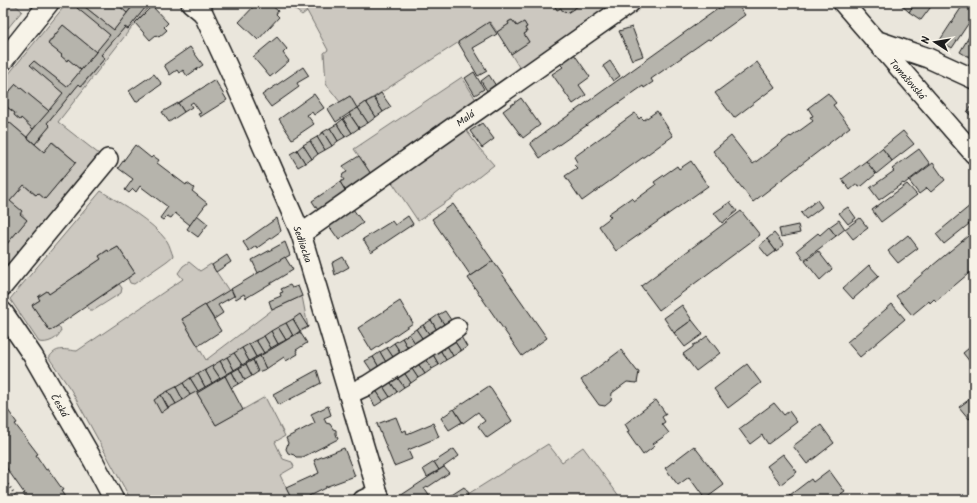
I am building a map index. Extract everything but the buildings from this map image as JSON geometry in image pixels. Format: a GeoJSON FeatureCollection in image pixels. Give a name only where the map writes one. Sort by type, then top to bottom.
{"type":"FeatureCollection","features":[{"type":"Feature","properties":{"kind":"street"},"geometry":{"type":"LineString","coordinates":[[6,52],[50,3]]}},
{"type":"Feature","properties":{"kind":"street","name":"Sedliacka"},"geometry":{"type":"LineString","coordinates":[[191,3],[203,13],[301,234],[348,394],[374,498]]}},
{"type":"Feature","properties":{"kind":"street","name":"Malá"},"geometry":{"type":"LineString","coordinates":[[301,234],[630,3]]}},
{"type":"Feature","properties":{"kind":"street","name":"Tomašovská"},"geometry":{"type":"LineString","coordinates":[[843,3],[974,154]]}},
{"type":"Feature","properties":{"kind":"street"},"geometry":{"type":"LineString","coordinates":[[874,40],[928,58],[974,79]]}},
{"type":"Feature","properties":{"kind":"street"},"geometry":{"type":"LineString","coordinates":[[3,286],[108,159]]}},
{"type":"Feature","properties":{"kind":"street","name":"Česká"},"geometry":{"type":"LineString","coordinates":[[3,312],[33,356],[114,500]]}},
{"type":"Feature","properties":{"kind":"street"},"geometry":{"type":"LineString","coordinates":[[348,394],[368,385],[457,328]]}},
{"type":"Feature","properties":{"kind":"path"},"geometry":{"type":"LineString","coordinates":[[3,478],[19,500]]}},
{"type":"Feature","properties":{"kind":"shaded area"},"geometry":{"type":"Polygon","coordinates":[[[3,3],[13,3],[22,11],[3,34],[3,3]]]}},
{"type":"Feature","properties":{"kind":"shaded area"},"geometry":{"type":"Polygon","coordinates":[[[67,3],[80,3],[77,7],[110,35],[96,52],[63,25],[48,43],[67,61],[68,59],[81,70],[67,87],[34,61],[30,65],[63,93],[49,111],[16,84],[3,99],[3,81],[67,3]]]}},
{"type":"Feature","properties":{"kind":"shaded area"},"geometry":{"type":"Polygon","coordinates":[[[80,3],[116,3],[127,13],[114,30],[80,3]]]}},
{"type":"Feature","properties":{"kind":"shaded area"},"geometry":{"type":"Polygon","coordinates":[[[146,3],[152,3],[58,122],[99,154],[3,273],[3,243],[6,245],[27,220],[10,201],[24,185],[35,195],[38,193],[45,199],[76,162],[53,142],[44,152],[35,144],[50,126],[47,123],[79,84],[82,86],[105,58],[101,55],[125,27],[128,29],[145,8],[143,7],[146,3]]]}},
{"type":"Feature","properties":{"kind":"shaded area"},"geometry":{"type":"Polygon","coordinates":[[[286,3],[616,3],[522,72],[511,54],[529,42],[524,34],[527,32],[525,28],[527,27],[524,22],[517,26],[511,20],[508,22],[509,24],[497,32],[490,22],[357,108],[350,96],[340,102],[326,84],[324,53],[328,50],[307,11],[302,15],[286,3]]]}},
{"type":"Feature","properties":{"kind":"shaded area"},"geometry":{"type":"Polygon","coordinates":[[[462,77],[478,103],[373,177],[354,149],[462,77]]]}},
{"type":"Feature","properties":{"kind":"shaded area"},"geometry":{"type":"Polygon","coordinates":[[[3,104],[15,113],[14,115],[20,120],[21,118],[33,129],[27,137],[9,122],[3,128],[3,104]]]}},
{"type":"Feature","properties":{"kind":"shaded area"},"geometry":{"type":"Polygon","coordinates":[[[466,130],[494,165],[452,198],[418,221],[392,182],[466,130]]]}},
{"type":"Feature","properties":{"kind":"shaded area"},"geometry":{"type":"Polygon","coordinates":[[[101,191],[136,213],[153,226],[167,241],[173,256],[134,284],[130,283],[128,278],[135,273],[118,247],[109,252],[107,250],[99,256],[101,259],[49,294],[47,291],[39,296],[40,300],[32,305],[50,331],[58,326],[61,330],[58,336],[52,340],[39,342],[10,299],[101,191]]]}},
{"type":"Feature","properties":{"kind":"shaded area"},"geometry":{"type":"Polygon","coordinates":[[[189,262],[200,271],[211,264],[229,291],[182,319],[206,360],[272,310],[302,296],[308,327],[197,393],[216,425],[265,397],[285,436],[275,442],[283,459],[292,462],[294,467],[280,475],[292,500],[131,500],[71,390],[49,358],[58,350],[77,351],[183,279],[178,273],[183,266],[189,262]]]}},
{"type":"Feature","properties":{"kind":"shaded area"},"geometry":{"type":"Polygon","coordinates":[[[119,284],[122,288],[121,293],[94,310],[90,310],[87,306],[119,284]]]}},
{"type":"Feature","properties":{"kind":"shaded area"},"geometry":{"type":"Polygon","coordinates":[[[548,444],[562,462],[583,447],[622,500],[471,500],[467,495],[548,444]]]}}]}
